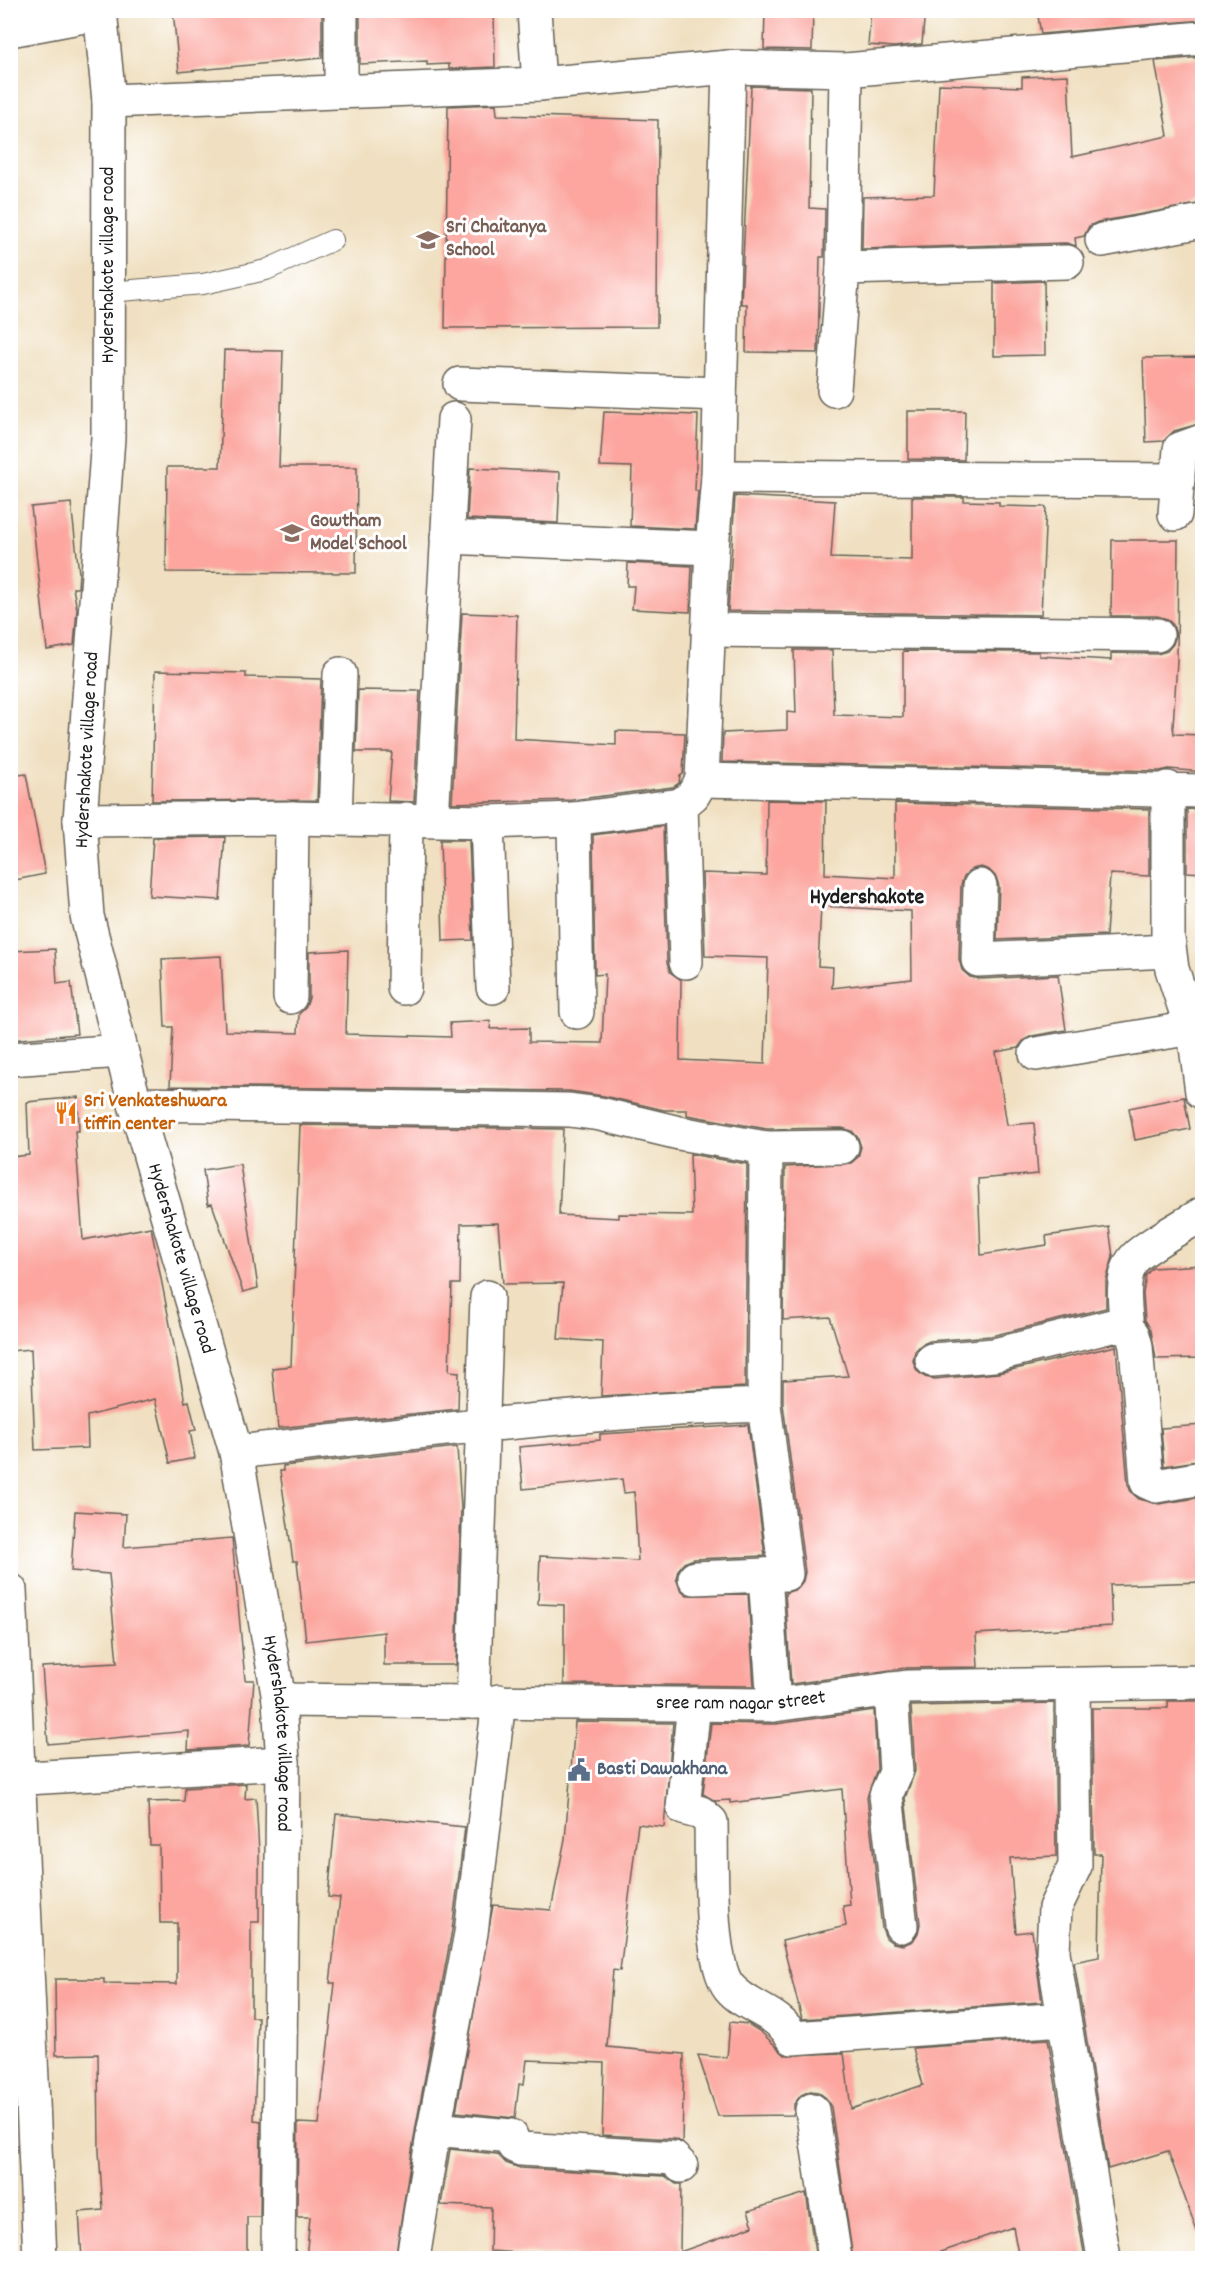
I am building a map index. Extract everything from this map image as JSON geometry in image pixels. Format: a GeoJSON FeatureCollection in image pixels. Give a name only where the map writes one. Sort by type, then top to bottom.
{"type":"FeatureCollection","features":[{"type":"Feature","properties":{"kind":"street"},"geometry":{"type":"LineString","coordinates":[[340,91],[341,10]]}},
{"type":"Feature","properties":{"kind":"street"},"geometry":{"type":"LineString","coordinates":[[534,10],[538,84]]}},
{"type":"Feature","properties":{"kind":"street"},"geometry":{"type":"LineString","coordinates":[[10,30],[100,12]]}},
{"type":"Feature","properties":{"kind":"street","name":"Hydershakote village road"},"geometry":{"type":"LineString","coordinates":[[100,12],[109,101],[108,438],[80,820],[87,916],[135,1104],[236,1452],[279,1700],[283,1763],[278,2259]]}},
{"type":"Feature","properties":{"kind":"street"},"geometry":{"type":"LineString","coordinates":[[109,101],[538,84],[729,67],[846,70],[1203,38]]}},
{"type":"Feature","properties":{"kind":"street"},"geometry":{"type":"LineString","coordinates":[[80,820],[292,818],[487,822],[574,819],[681,805],[693,795],[702,780],[712,548],[718,477],[729,67]]}},
{"type":"Feature","properties":{"kind":"street"},"geometry":{"type":"LineString","coordinates":[[834,390],[843,268],[846,70]]}},
{"type":"Feature","properties":{"kind":"street"},"geometry":{"type":"LineString","coordinates":[[1102,240],[1203,221]]}},
{"type":"Feature","properties":{"kind":"street"},"geometry":{"type":"LineString","coordinates":[[843,268],[1067,262]]}},
{"type":"Feature","properties":{"kind":"street"},"geometry":{"type":"LineString","coordinates":[[459,384],[720,394]]}},
{"type":"Feature","properties":{"kind":"street"},"geometry":{"type":"LineString","coordinates":[[404,988],[447,537],[454,419]]}},
{"type":"Feature","properties":{"kind":"street"},"geometry":{"type":"LineString","coordinates":[[1175,514],[1180,449],[1203,441]]}},
{"type":"Feature","properties":{"kind":"street"},"geometry":{"type":"LineString","coordinates":[[718,477],[1178,480]]}},
{"type":"Feature","properties":{"kind":"street"},"geometry":{"type":"LineString","coordinates":[[447,537],[712,548]]}},
{"type":"Feature","properties":{"kind":"street"},"geometry":{"type":"LineString","coordinates":[[708,630],[1157,635]]}},
{"type":"Feature","properties":{"kind":"street"},"geometry":{"type":"LineString","coordinates":[[335,819],[340,674]]}},
{"type":"Feature","properties":{"kind":"street"},"geometry":{"type":"LineString","coordinates":[[702,780],[1168,788],[1203,791]]}},
{"type":"Feature","properties":{"kind":"street"},"geometry":{"type":"LineString","coordinates":[[1168,788],[1169,951],[1194,1020],[1203,1092]]}},
{"type":"Feature","properties":{"kind":"street"},"geometry":{"type":"LineString","coordinates":[[681,805],[686,962]]}},
{"type":"Feature","properties":{"kind":"street"},"geometry":{"type":"LineString","coordinates":[[290,997],[292,818]]}},
{"type":"Feature","properties":{"kind":"street"},"geometry":{"type":"LineString","coordinates":[[574,819],[576,1012]]}},
{"type":"Feature","properties":{"kind":"street"},"geometry":{"type":"LineString","coordinates":[[487,822],[493,987]]}},
{"type":"Feature","properties":{"kind":"street"},"geometry":{"type":"LineString","coordinates":[[980,886],[978,960],[1169,951]]}},
{"type":"Feature","properties":{"kind":"street"},"geometry":{"type":"LineString","coordinates":[[1036,1054],[1194,1020]]}},
{"type":"Feature","properties":{"kind":"street"},"geometry":{"type":"LineString","coordinates":[[10,1059],[121,1051]]}},
{"type":"Feature","properties":{"kind":"street"},"geometry":{"type":"LineString","coordinates":[[135,1104],[568,1110],[600,1114],[679,1133],[766,1148],[842,1147]]}},
{"type":"Feature","properties":{"kind":"street"},"geometry":{"type":"LineString","coordinates":[[695,1578],[786,1574],[764,1405],[766,1148]]}},
{"type":"Feature","properties":{"kind":"street"},"geometry":{"type":"LineString","coordinates":[[1203,1214],[1133,1259],[1127,1274],[1125,1300],[1127,1328],[1133,1335],[1136,1346],[1147,1482],[1156,1486],[1203,1478]]}},
{"type":"Feature","properties":{"kind":"street"},"geometry":{"type":"LineString","coordinates":[[413,2259],[434,2129],[471,1933],[486,1701],[483,1425],[487,1297]]}},
{"type":"Feature","properties":{"kind":"street"},"geometry":{"type":"LineString","coordinates":[[932,1360],[994,1355],[1112,1326],[1127,1328]]}},
{"type":"Feature","properties":{"kind":"street"},"geometry":{"type":"LineString","coordinates":[[236,1452],[483,1425],[682,1408],[764,1405]]}},
{"type":"Feature","properties":{"kind":"street"},"geometry":{"type":"LineString","coordinates":[[765,1575],[774,1705]]}},
{"type":"Feature","properties":{"kind":"street"},"geometry":{"type":"LineString","coordinates":[[10,1590],[14,1779],[40,2259]]}},
{"type":"Feature","properties":{"kind":"street","name":"sree ram nagar street"},"geometry":{"type":"LineString","coordinates":[[279,1700],[774,1705],[891,1689],[1203,1682]]}},
{"type":"Feature","properties":{"kind":"street"},"geometry":{"type":"LineString","coordinates":[[1073,1686],[1075,1866],[1055,1908],[1053,1952],[1104,2259]]}},
{"type":"Feature","properties":{"kind":"street"},"geometry":{"type":"LineString","coordinates":[[891,1689],[896,1772],[886,1795],[901,1926]]}},
{"type":"Feature","properties":{"kind":"street"},"geometry":{"type":"LineString","coordinates":[[694,1704],[683,1808],[701,1813],[711,1822],[716,1932],[720,1965],[730,1988],[785,2024],[793,2038],[1064,2019]]}},
{"type":"Feature","properties":{"kind":"street"},"geometry":{"type":"LineString","coordinates":[[14,1779],[283,1763]]}},
{"type":"Feature","properties":{"kind":"street"},"geometry":{"type":"LineString","coordinates":[[813,2110],[836,2259]]}},
{"type":"Feature","properties":{"kind":"street"},"geometry":{"type":"LineString","coordinates":[[434,2129],[511,2136],[514,2146],[521,2149],[673,2158],[681,2166]]}},
{"type":"Feature","properties":{"kind":"lane"},"geometry":{"type":"LineString","coordinates":[[109,292],[203,284],[266,270],[333,240]]}},
{"type":"Feature","properties":{"kind":"building"},"geometry":{"type":"Polygon","coordinates":[[[173,10],[322,10],[322,58],[179,72],[173,10]]]}},
{"type":"Feature","properties":{"kind":"building"},"geometry":{"type":"Polygon","coordinates":[[[360,10],[494,10],[495,67],[449,69],[449,64],[427,65],[427,61],[360,64],[360,10]]]}},
{"type":"Feature","properties":{"kind":"building"},"geometry":{"type":"Polygon","coordinates":[[[765,10],[813,10],[812,50],[764,49],[765,10]]]}},
{"type":"Feature","properties":{"kind":"building"},"geometry":{"type":"Polygon","coordinates":[[[871,10],[925,10],[922,44],[894,47],[868,45],[871,10]]]}},
{"type":"Feature","properties":{"kind":"building"},"geometry":{"type":"Polygon","coordinates":[[[1037,10],[1203,10],[1203,20],[1041,34],[1037,10]]]}},
{"type":"Feature","properties":{"kind":"building"},"geometry":{"type":"Polygon","coordinates":[[[1203,57],[1203,203],[1098,222],[1089,226],[1084,236],[1075,238],[1076,246],[1066,243],[862,249],[863,197],[934,195],[939,84],[1022,87],[1022,77],[1068,75],[1072,157],[1168,136],[1155,61],[1203,57]]]}},
{"type":"Feature","properties":{"kind":"building"},"geometry":{"type":"Polygon","coordinates":[[[751,86],[811,88],[809,208],[825,209],[824,257],[820,257],[818,353],[746,352],[747,304],[741,304],[751,86]]]}},
{"type":"Feature","properties":{"kind":"building"},"geometry":{"type":"Polygon","coordinates":[[[496,104],[497,115],[658,120],[657,327],[445,328],[448,106],[496,104]]]}},
{"type":"Feature","properties":{"kind":"building"},"geometry":{"type":"Polygon","coordinates":[[[1044,281],[1045,355],[994,356],[994,283],[1044,281]]]}},
{"type":"Feature","properties":{"kind":"building"},"geometry":{"type":"Polygon","coordinates":[[[224,350],[283,351],[279,467],[357,467],[356,573],[166,572],[167,467],[220,467],[224,350]]]}},
{"type":"Feature","properties":{"kind":"building"},"geometry":{"type":"Polygon","coordinates":[[[1203,357],[1203,423],[1174,431],[1164,441],[1146,442],[1143,358],[1203,357]]]}},
{"type":"Feature","properties":{"kind":"building"},"geometry":{"type":"Polygon","coordinates":[[[908,411],[965,411],[964,460],[908,459],[908,411]]]}},
{"type":"Feature","properties":{"kind":"building"},"geometry":{"type":"Polygon","coordinates":[[[604,412],[698,415],[695,491],[698,491],[695,529],[630,526],[632,467],[600,466],[604,412]]]}},
{"type":"Feature","properties":{"kind":"building"},"geometry":{"type":"Polygon","coordinates":[[[470,468],[560,472],[558,523],[467,519],[470,468]]]}},
{"type":"Feature","properties":{"kind":"building"},"geometry":{"type":"Polygon","coordinates":[[[735,496],[835,501],[831,558],[912,560],[912,497],[964,497],[964,501],[999,502],[999,506],[1046,507],[1041,615],[728,611],[735,496]]]}},
{"type":"Feature","properties":{"kind":"building"},"geometry":{"type":"Polygon","coordinates":[[[71,503],[79,573],[78,588],[73,588],[77,609],[74,645],[47,650],[31,507],[71,503]]]}},
{"type":"Feature","properties":{"kind":"building"},"geometry":{"type":"Polygon","coordinates":[[[1112,540],[1178,540],[1177,661],[1173,727],[1174,734],[1203,735],[1203,772],[1169,769],[1160,771],[722,762],[723,733],[787,730],[787,712],[796,713],[794,650],[832,650],[834,715],[903,717],[903,651],[1039,652],[1039,656],[1111,660],[1111,653],[1157,654],[1167,651],[1176,635],[1173,625],[1167,619],[1157,616],[1111,616],[1112,540]]]}},
{"type":"Feature","properties":{"kind":"building"},"geometry":{"type":"Polygon","coordinates":[[[628,563],[692,566],[690,612],[632,609],[634,586],[627,586],[628,563]]]}},
{"type":"Feature","properties":{"kind":"building"},"geometry":{"type":"Polygon","coordinates":[[[462,613],[517,615],[514,739],[616,745],[616,731],[685,733],[683,774],[680,776],[679,783],[673,787],[572,800],[452,803],[462,613]]]}},
{"type":"Feature","properties":{"kind":"building"},"geometry":{"type":"Polygon","coordinates":[[[155,671],[246,673],[246,677],[321,679],[317,800],[152,801],[155,671]]]}},
{"type":"Feature","properties":{"kind":"building"},"geometry":{"type":"Polygon","coordinates":[[[358,690],[420,691],[414,802],[388,801],[392,752],[356,752],[358,690]]]}},
{"type":"Feature","properties":{"kind":"building"},"geometry":{"type":"Polygon","coordinates":[[[26,774],[45,874],[10,881],[10,776],[26,774]]]}},
{"type":"Feature","properties":{"kind":"building"},"geometry":{"type":"Polygon","coordinates":[[[767,800],[826,801],[825,874],[895,878],[895,803],[1149,809],[1149,876],[1110,874],[1106,935],[997,940],[999,886],[996,877],[989,870],[981,867],[972,869],[964,876],[961,885],[959,959],[962,970],[970,977],[979,979],[1058,975],[1066,1030],[1032,1036],[1024,1040],[1018,1048],[996,1052],[1007,1125],[1034,1123],[1038,1174],[978,1179],[981,1255],[1047,1245],[1046,1236],[1109,1227],[1113,1257],[1106,1281],[1106,1308],[991,1336],[930,1341],[915,1351],[913,1361],[917,1371],[925,1377],[934,1379],[998,1373],[1116,1346],[1128,1484],[1131,1492],[1139,1499],[1159,1504],[1203,1497],[1203,1582],[1110,1585],[1112,1626],[976,1634],[978,1667],[905,1668],[791,1684],[785,1593],[797,1589],[803,1581],[805,1572],[783,1404],[783,1380],[848,1376],[830,1317],[783,1320],[785,1167],[851,1163],[858,1157],[861,1147],[852,1131],[842,1128],[767,1129],[687,1115],[687,1110],[664,1110],[604,1096],[569,1091],[170,1086],[173,1027],[165,1027],[162,959],[221,956],[225,1031],[298,1033],[299,1014],[306,1007],[309,998],[309,952],[348,950],[346,1034],[451,1037],[450,1023],[490,1021],[491,1029],[529,1028],[529,1042],[602,1043],[605,974],[595,975],[593,835],[663,826],[667,963],[670,972],[681,980],[680,1060],[765,1064],[768,958],[705,956],[702,873],[766,875],[767,800]],[[821,906],[818,966],[833,967],[832,988],[912,979],[911,911],[821,906]]]}},
{"type":"Feature","properties":{"kind":"building"},"geometry":{"type":"Polygon","coordinates":[[[1187,809],[1203,810],[1203,873],[1187,872],[1187,809]]]}},
{"type":"Feature","properties":{"kind":"building"},"geometry":{"type":"Polygon","coordinates":[[[225,837],[220,900],[149,896],[153,838],[225,837]]]}},
{"type":"Feature","properties":{"kind":"building"},"geometry":{"type":"Polygon","coordinates":[[[440,840],[469,840],[473,940],[443,941],[440,840]]]}},
{"type":"Feature","properties":{"kind":"building"},"geometry":{"type":"Polygon","coordinates":[[[55,949],[57,984],[71,982],[77,1034],[10,1040],[10,951],[55,949]]]}},
{"type":"Feature","properties":{"kind":"building"},"geometry":{"type":"Polygon","coordinates":[[[78,1097],[79,1131],[75,1131],[83,1240],[151,1227],[185,1402],[189,1401],[196,1430],[190,1431],[195,1458],[170,1463],[155,1399],[87,1416],[88,1448],[35,1450],[31,1349],[10,1351],[10,1157],[29,1155],[27,1102],[78,1097]]]}},
{"type":"Feature","properties":{"kind":"building"},"geometry":{"type":"Polygon","coordinates":[[[1184,1097],[1190,1129],[1135,1140],[1129,1108],[1184,1097]]]}},
{"type":"Feature","properties":{"kind":"building"},"geometry":{"type":"Polygon","coordinates":[[[300,1125],[563,1129],[559,1215],[619,1218],[619,1214],[692,1215],[690,1154],[747,1164],[745,1387],[601,1396],[603,1342],[558,1339],[563,1283],[503,1284],[498,1223],[461,1224],[460,1284],[452,1284],[449,1371],[459,1372],[458,1409],[278,1428],[272,1368],[291,1366],[300,1125]]]}},
{"type":"Feature","properties":{"kind":"building"},"geometry":{"type":"Polygon","coordinates":[[[240,1164],[258,1288],[243,1292],[212,1204],[208,1205],[203,1170],[240,1164]]]}},
{"type":"Feature","properties":{"kind":"building"},"geometry":{"type":"Polygon","coordinates":[[[1203,1265],[1203,1358],[1156,1359],[1151,1330],[1145,1320],[1143,1294],[1146,1275],[1152,1268],[1203,1265]]]}},
{"type":"Feature","properties":{"kind":"building"},"geometry":{"type":"Polygon","coordinates":[[[748,1425],[765,1556],[694,1559],[684,1563],[678,1570],[676,1578],[680,1589],[687,1595],[748,1594],[754,1686],[564,1684],[564,1605],[538,1604],[540,1556],[638,1561],[634,1492],[624,1493],[622,1479],[523,1489],[519,1447],[600,1440],[600,1434],[748,1425]]]}},
{"type":"Feature","properties":{"kind":"building"},"geometry":{"type":"Polygon","coordinates":[[[1203,1425],[1203,1460],[1164,1466],[1161,1428],[1203,1425]]]}},
{"type":"Feature","properties":{"kind":"building"},"geometry":{"type":"Polygon","coordinates":[[[457,1447],[461,1507],[456,1665],[384,1665],[384,1632],[306,1641],[297,1561],[293,1561],[280,1471],[283,1471],[283,1466],[457,1447]]]}},
{"type":"Feature","properties":{"kind":"building"},"geometry":{"type":"Polygon","coordinates":[[[75,1511],[126,1514],[124,1547],[232,1538],[245,1680],[254,1680],[249,1746],[188,1750],[189,1731],[48,1744],[42,1667],[117,1663],[109,1574],[71,1571],[75,1511]]]}},
{"type":"Feature","properties":{"kind":"building"},"geometry":{"type":"Polygon","coordinates":[[[1168,1701],[1203,1701],[1203,2233],[1198,2234],[1168,2151],[1108,2169],[1074,1962],[1099,1957],[1101,1854],[1094,1854],[1092,1708],[1168,1708],[1168,1701]]]}},
{"type":"Feature","properties":{"kind":"building"},"geometry":{"type":"Polygon","coordinates":[[[1054,1703],[1056,1856],[1010,1858],[1016,1933],[1032,1931],[1042,2002],[802,2019],[782,1941],[846,1926],[843,1906],[850,1905],[842,1789],[730,1803],[730,1800],[715,1801],[703,1794],[711,1723],[776,1724],[874,1710],[877,1769],[867,1797],[882,1928],[886,1938],[893,1943],[903,1945],[913,1941],[920,1924],[905,1798],[915,1771],[911,1706],[1054,1703]]]}},
{"type":"Feature","properties":{"kind":"building"},"geometry":{"type":"Polygon","coordinates":[[[575,1722],[673,1723],[664,1827],[638,1824],[620,1971],[613,1970],[607,2047],[684,2054],[682,2143],[674,2139],[602,2135],[604,2063],[527,2060],[524,2084],[519,2084],[515,2118],[456,2112],[493,1905],[551,1910],[565,1839],[575,1722]]]}},
{"type":"Feature","properties":{"kind":"building"},"geometry":{"type":"Polygon","coordinates":[[[246,1784],[245,1799],[256,1798],[259,1852],[259,1922],[251,1922],[251,2017],[258,2017],[254,2120],[261,2121],[260,2217],[247,2217],[247,2259],[82,2259],[79,2212],[103,2210],[99,2151],[98,2054],[56,2055],[55,1979],[104,1979],[104,1983],[177,1984],[177,1923],[160,1923],[159,1845],[150,1845],[148,1802],[184,1801],[185,1788],[246,1784]]]}},
{"type":"Feature","properties":{"kind":"building"},"geometry":{"type":"Polygon","coordinates":[[[336,1814],[465,1827],[452,1930],[416,2126],[395,2259],[306,2259],[310,2217],[297,2217],[298,2123],[319,2124],[335,1983],[330,1983],[340,1898],[328,1897],[336,1814]]]}},
{"type":"Feature","properties":{"kind":"building"},"geometry":{"type":"Polygon","coordinates":[[[730,2022],[748,2024],[761,2032],[785,2055],[844,2053],[851,2109],[923,2085],[913,2048],[1048,2039],[1085,2259],[1019,2259],[1013,2227],[921,2259],[853,2259],[831,2107],[826,2098],[818,2092],[810,2091],[801,2095],[794,2104],[794,2115],[718,2116],[698,2055],[727,2058],[730,2022]]]}},
{"type":"Feature","properties":{"kind":"building"},"geometry":{"type":"Polygon","coordinates":[[[450,2149],[497,2154],[506,2163],[520,2168],[665,2176],[676,2184],[681,2184],[680,2252],[753,2226],[748,2211],[806,2193],[816,2259],[619,2259],[490,2251],[491,2207],[441,2205],[450,2149]]]}},
{"type":"Feature","properties":{"kind":"place","name":"Sri Chaitanya School"},"geometry":{"type":"Point","coordinates":[428,240]}},
{"type":"Feature","properties":{"kind":"place","name":"Gowtham Model School"},"geometry":{"type":"Point","coordinates":[292,533]}},
{"type":"Feature","properties":{"kind":"place","name":"Sri Venkateshwara tiffin center"},"geometry":{"type":"Point","coordinates":[66,1113]}},
{"type":"Feature","properties":{"kind":"place","name":"Basti Dawakhana"},"geometry":{"type":"Point","coordinates":[579,1770]}},
{"type":"Feature","properties":{"kind":"district","name":"Hydershakote"},"geometry":{"type":"Point","coordinates":[867,898]}}]}
